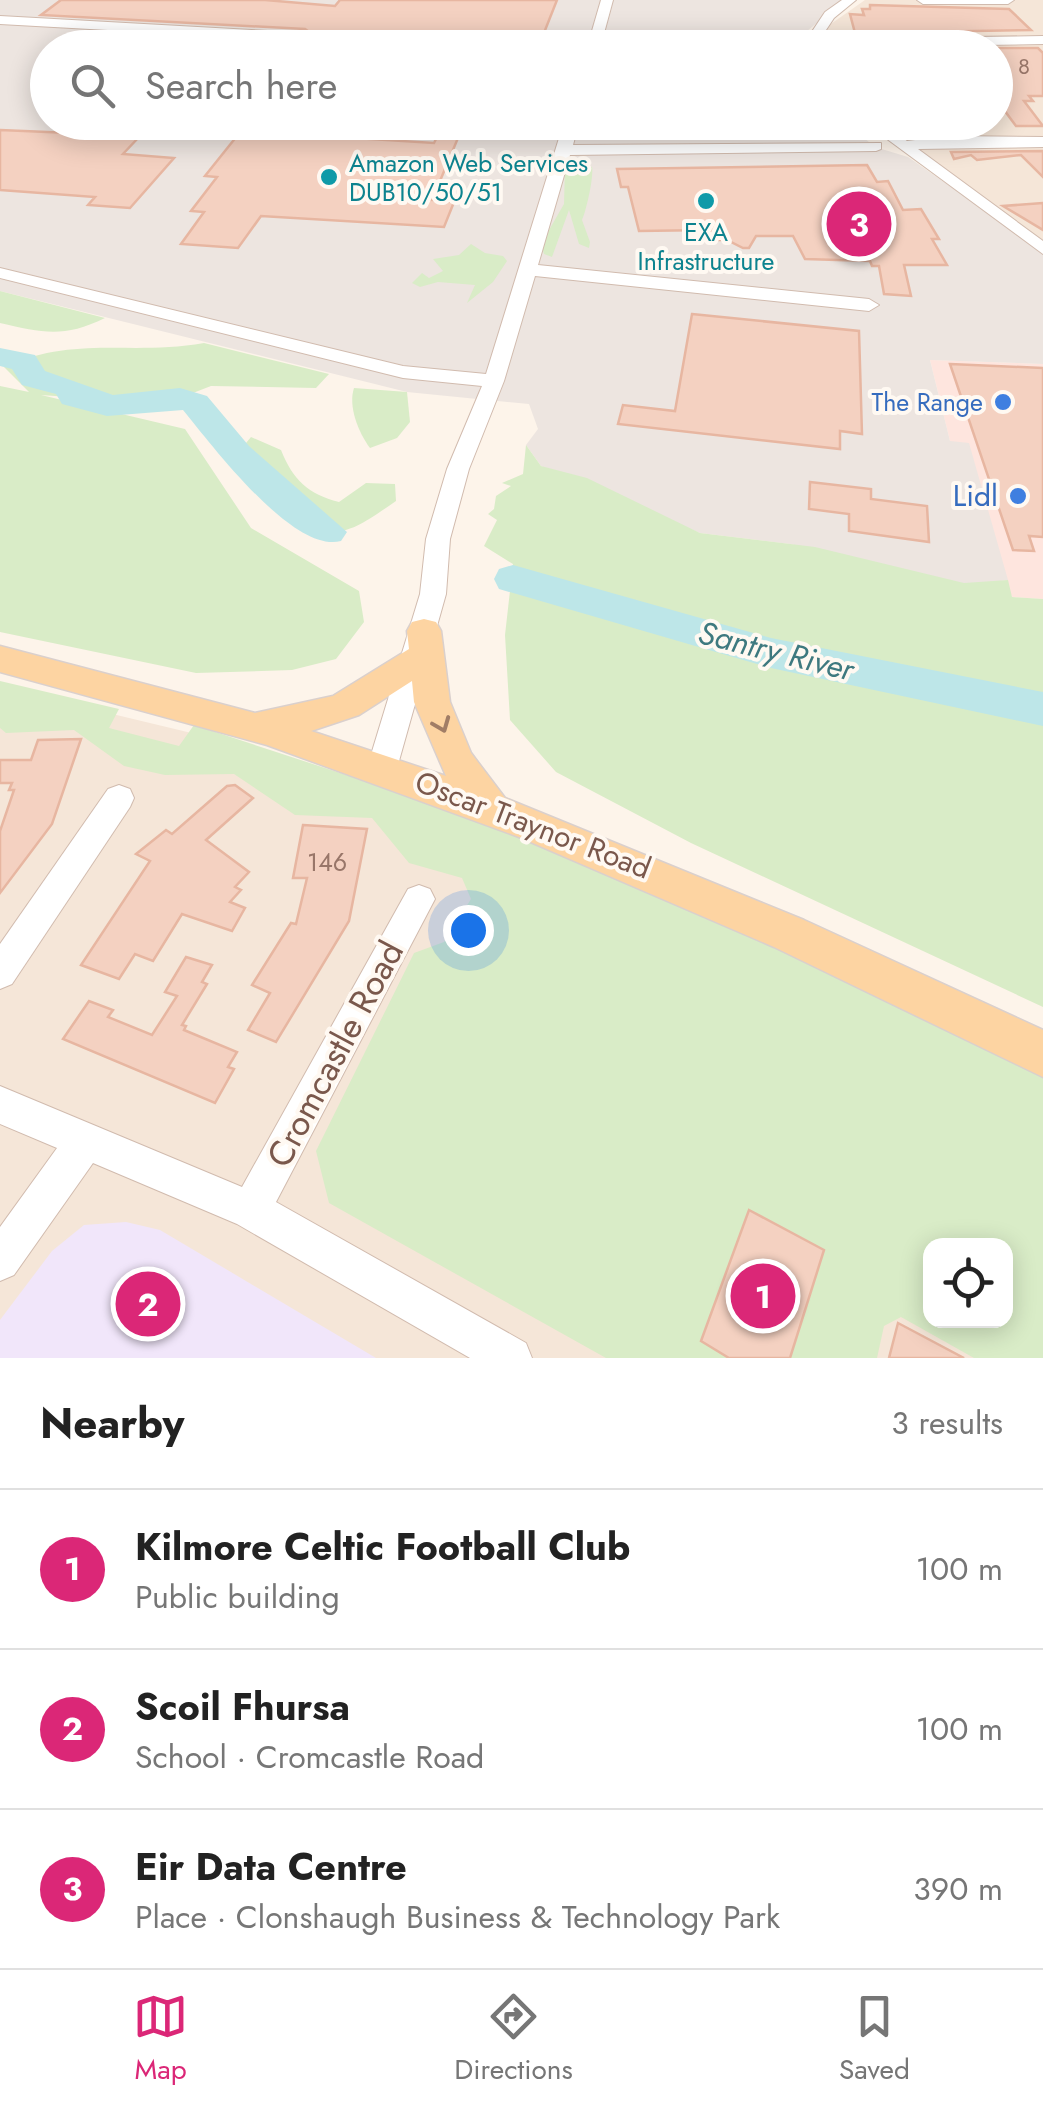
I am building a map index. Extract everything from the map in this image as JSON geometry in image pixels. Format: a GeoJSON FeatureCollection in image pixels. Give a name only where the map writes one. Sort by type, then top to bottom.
{"type":"FeatureCollection","features":[{"type":"Feature","properties":{"kind":"main road"},"geometry":{"type":"LineString","coordinates":[[249,725],[304,720],[353,706],[420,645]]}},
{"type":"Feature","properties":{"kind":"main road"},"geometry":{"type":"LineString","coordinates":[[420,645],[432,702],[456,761],[491,808]]}},
{"type":"Feature","properties":{"kind":"main road","name":"Oscar Traynor Road"},"geometry":{"type":"LineString","coordinates":[[0,659],[136,690],[382,768],[491,808],[824,946],[1043,1054]]}},
{"type":"Feature","properties":{"kind":"street"},"geometry":{"type":"LineString","coordinates":[[598,30],[607,0]]}},
{"type":"Feature","properties":{"kind":"street"},"geometry":{"type":"LineString","coordinates":[[819,30],[829,15],[850,0]]}},
{"type":"Feature","properties":{"kind":"street"},"geometry":{"type":"LineString","coordinates":[[922,0],[1008,0]]}},
{"type":"Feature","properties":{"kind":"street"},"geometry":{"type":"LineString","coordinates":[[0,20],[179,30]]}},
{"type":"Feature","properties":{"kind":"street"},"geometry":{"type":"LineString","coordinates":[[1013,43],[1040,43]]}},
{"type":"Feature","properties":{"kind":"street"},"geometry":{"type":"LineString","coordinates":[[382,768],[433,594],[438,540],[494,380],[566,140]]}},
{"type":"Feature","properties":{"kind":"street"},"geometry":{"type":"LineString","coordinates":[[894,140],[1043,249]]}},
{"type":"Feature","properties":{"kind":"street"},"geometry":{"type":"LineString","coordinates":[[902,146],[948,141],[1043,142]]}},
{"type":"Feature","properties":{"kind":"street"},"geometry":{"type":"LineString","coordinates":[[563,150],[876,146]]}},
{"type":"Feature","properties":{"kind":"street"},"geometry":{"type":"LineString","coordinates":[[529,270],[868,305]]}},
{"type":"Feature","properties":{"kind":"street"},"geometry":{"type":"LineString","coordinates":[[0,273],[403,372],[494,380]]}},
{"type":"Feature","properties":{"kind":"street"},"geometry":{"type":"LineString","coordinates":[[0,973],[120,798]]}},
{"type":"Feature","properties":{"kind":"street","name":"Cromcastle Road"},"geometry":{"type":"LineString","coordinates":[[251,1210],[419,899]]}},
{"type":"Feature","properties":{"kind":"street"},"geometry":{"type":"LineString","coordinates":[[0,1104],[251,1210],[510,1358]]}},
{"type":"Feature","properties":{"kind":"street"},"geometry":{"type":"LineString","coordinates":[[0,1261],[85,1141]]}},
{"type":"Feature","properties":{"kind":"shaded area"},"geometry":{"type":"Polygon","coordinates":[[[0,0],[844,0],[808,30],[30,30],[30,140],[867,140],[875,147],[908,157],[1043,251],[1043,364],[930,360],[950,441],[969,443],[1008,580],[970,585],[790,544],[700,533],[541,466],[526,445],[538,429],[529,404],[407,392],[0,291],[0,0]]]}},
{"type":"Feature","properties":{"kind":"shaded area"},"geometry":{"type":"Polygon","coordinates":[[[865,0],[1043,0],[1043,246],[904,140],[1013,140],[1013,30],[822,30],[865,0]]]}},
{"type":"Feature","properties":{"kind":"shaded area"},"geometry":{"type":"Polygon","coordinates":[[[930,360],[1043,364],[1043,599],[1012,597],[950,441],[930,360]]]}},
{"type":"Feature","properties":{"kind":"shaded area"},"geometry":{"type":"Polygon","coordinates":[[[0,687],[204,736],[1043,1098],[1043,1358],[0,1358],[0,687]]]}},
{"type":"Feature","properties":{"kind":"shaded area"},"geometry":{"type":"Polygon","coordinates":[[[126,1222],[160,1230],[376,1358],[0,1358],[0,1320],[52,1251],[84,1225],[126,1222]]]}},
{"type":"Feature","properties":{"kind":"green space"},"geometry":{"type":"Polygon","coordinates":[[[572,160],[592,167],[582,220],[589,248],[579,244],[569,210],[552,257],[544,254],[541,244],[564,204],[565,166],[572,160]]]}},
{"type":"Feature","properties":{"kind":"green space"},"geometry":{"type":"Polygon","coordinates":[[[471,244],[507,261],[493,282],[467,303],[475,285],[438,282],[420,287],[412,283],[422,273],[429,278],[443,271],[433,259],[459,255],[471,244]]]}},
{"type":"Feature","properties":{"kind":"green space"},"geometry":{"type":"Polygon","coordinates":[[[0,291],[105,318],[77,329],[53,332],[0,323],[0,291]]]}},
{"type":"Feature","properties":{"kind":"green space"},"geometry":{"type":"Polygon","coordinates":[[[204,343],[329,374],[316,388],[211,386],[180,398],[107,406],[97,399],[41,395],[185,429],[251,528],[359,591],[364,622],[336,659],[292,670],[196,673],[0,632],[0,386],[29,392],[4,367],[30,357],[80,349],[204,343]]]}},
{"type":"Feature","properties":{"kind":"green space"},"geometry":{"type":"Polygon","coordinates":[[[354,388],[407,392],[410,422],[397,438],[370,448],[355,419],[354,388]]]}},
{"type":"Feature","properties":{"kind":"green space"},"geometry":{"type":"Polygon","coordinates":[[[251,437],[281,450],[296,478],[319,495],[339,502],[366,483],[395,484],[396,501],[364,522],[340,531],[300,522],[281,513],[275,488],[237,454],[251,437]]]}},
{"type":"Feature","properties":{"kind":"green space"},"geometry":{"type":"Polygon","coordinates":[[[526,445],[541,466],[587,478],[700,533],[815,547],[964,583],[1008,580],[1012,597],[1043,599],[1043,1007],[691,843],[556,772],[510,720],[505,635],[513,564],[484,546],[497,520],[488,514],[494,509],[496,496],[511,486],[502,483],[523,474],[526,445]]]}},
{"type":"Feature","properties":{"kind":"green space"},"geometry":{"type":"Polygon","coordinates":[[[0,681],[119,709],[109,728],[179,746],[194,725],[447,808],[634,879],[1043,1074],[1043,1358],[974,1358],[901,1317],[884,1326],[877,1358],[606,1358],[329,1203],[316,1151],[414,953],[444,942],[471,899],[462,878],[409,863],[372,818],[295,815],[234,774],[165,775],[124,766],[74,730],[6,733],[0,728],[0,681]]]}},
{"type":"Feature","properties":{"kind":"building"},"geometry":{"type":"Polygon","coordinates":[[[61,0],[265,0],[335,6],[340,0],[557,0],[545,30],[306,30],[41,15],[61,0]]]}},
{"type":"Feature","properties":{"kind":"building"},"geometry":{"type":"Polygon","coordinates":[[[870,5],[1009,9],[1031,30],[854,30],[850,14],[864,15],[862,9],[870,9],[870,5]]]}},
{"type":"Feature","properties":{"kind":"building"},"geometry":{"type":"Polygon","coordinates":[[[1013,48],[1038,48],[1043,53],[1043,96],[1029,96],[1033,101],[1024,101],[1043,126],[1016,126],[1013,48]]]}},
{"type":"Feature","properties":{"kind":"building"},"geometry":{"type":"Polygon","coordinates":[[[0,130],[30,131],[30,140],[136,140],[123,154],[174,158],[130,208],[88,205],[95,197],[0,190],[0,130]]]}},
{"type":"Feature","properties":{"kind":"building","name":"Amazon Web Services DUB10/50/51"},"geometry":{"type":"Polygon","coordinates":[[[234,140],[457,140],[432,200],[454,202],[444,227],[261,216],[238,248],[181,244],[204,212],[191,211],[217,177],[205,176],[234,140]]]}},
{"type":"Feature","properties":{"kind":"building"},"geometry":{"type":"Polygon","coordinates":[[[1043,151],[1043,177],[1021,155],[977,160],[971,155],[954,159],[951,152],[1043,151]]]}},
{"type":"Feature","properties":{"kind":"building"},"geometry":{"type":"Polygon","coordinates":[[[867,165],[877,182],[888,181],[903,210],[921,209],[939,239],[932,239],[947,265],[904,265],[911,296],[884,294],[879,266],[872,266],[870,261],[805,259],[793,236],[756,236],[749,248],[743,248],[727,240],[713,240],[710,230],[639,231],[628,187],[621,187],[617,169],[867,165]]]}},
{"type":"Feature","properties":{"kind":"building"},"geometry":{"type":"Polygon","coordinates":[[[1043,203],[1043,230],[1003,206],[1043,203]]]}},
{"type":"Feature","properties":{"kind":"building"},"geometry":{"type":"Polygon","coordinates":[[[692,314],[859,331],[862,434],[840,431],[840,449],[618,424],[623,405],[675,411],[692,314]]]}},
{"type":"Feature","properties":{"kind":"building"},"geometry":{"type":"Polygon","coordinates":[[[950,364],[1043,368],[1043,537],[1029,536],[1034,551],[1013,550],[950,364]]]}},
{"type":"Feature","properties":{"kind":"building"},"geometry":{"type":"Polygon","coordinates":[[[810,482],[871,489],[871,499],[927,506],[929,542],[849,531],[849,514],[809,509],[810,482]]]}},
{"type":"Feature","properties":{"kind":"building"},"geometry":{"type":"Polygon","coordinates":[[[81,739],[52,824],[0,893],[0,831],[14,790],[9,790],[12,783],[0,783],[0,760],[31,760],[38,740],[81,739]]]}},
{"type":"Feature","properties":{"kind":"building"},"geometry":{"type":"Polygon","coordinates":[[[235,785],[253,798],[206,840],[249,872],[235,887],[241,890],[230,902],[245,908],[232,931],[182,914],[153,961],[135,954],[119,979],[81,965],[150,861],[136,854],[166,830],[172,834],[227,786],[235,785]]]}},
{"type":"Feature","properties":{"kind":"building"},"geometry":{"type":"Polygon","coordinates":[[[303,825],[367,829],[349,921],[276,1042],[248,1030],[270,993],[252,985],[291,923],[296,924],[307,878],[293,878],[303,825]]]}},
{"type":"Feature","properties":{"kind":"building"},"geometry":{"type":"Polygon","coordinates":[[[186,957],[212,965],[202,982],[207,984],[182,1025],[186,1026],[184,1030],[237,1052],[228,1067],[234,1069],[215,1103],[63,1039],[89,1001],[113,1010],[108,1017],[152,1035],[177,996],[165,992],[186,957]]]}},
{"type":"Feature","properties":{"kind":"building"},"geometry":{"type":"Polygon","coordinates":[[[749,1210],[824,1250],[790,1358],[729,1358],[701,1341],[749,1210]]]}},
{"type":"Feature","properties":{"kind":"building"},"geometry":{"type":"Polygon","coordinates":[[[898,1323],[964,1358],[889,1358],[898,1323]]]}},
{"type":"Feature","properties":{"kind":"waterway","name":"Santry River"},"geometry":{"type":"LineString","coordinates":[[0,357],[24,362],[33,378],[67,387],[74,397],[97,399],[107,406],[180,398],[195,403],[237,454],[302,515],[328,532]]}},
{"type":"Feature","properties":{"kind":"waterway","name":"Santry River"},"geometry":{"type":"LineString","coordinates":[[513,579],[771,653],[1043,709]]}},
{"type":"Feature","properties":{"kind":"place","name":"Amazon Web Services DUB10/50/51"},"geometry":{"type":"Point","coordinates":[329,177]}},
{"type":"Feature","properties":{"kind":"place","name":"EXA Infrastructure"},"geometry":{"type":"Point","coordinates":[706,201]}},
{"type":"Feature","properties":{"kind":"place","name":"Eir Data Centre"},"geometry":{"type":"Point","coordinates":[859,224]}},
{"type":"Feature","properties":{"kind":"place","name":"The Range"},"geometry":{"type":"Point","coordinates":[1003,402]}},
{"type":"Feature","properties":{"kind":"place","name":"Lidl"},"geometry":{"type":"Point","coordinates":[1018,496]}},
{"type":"Feature","properties":{"kind":"place","name":"Kilmore Celtic Football Club"},"geometry":{"type":"Point","coordinates":[763,1296]}},
{"type":"Feature","properties":{"kind":"place","name":"Scoil Fhursa"},"geometry":{"type":"Point","coordinates":[148,1304]}}]}
